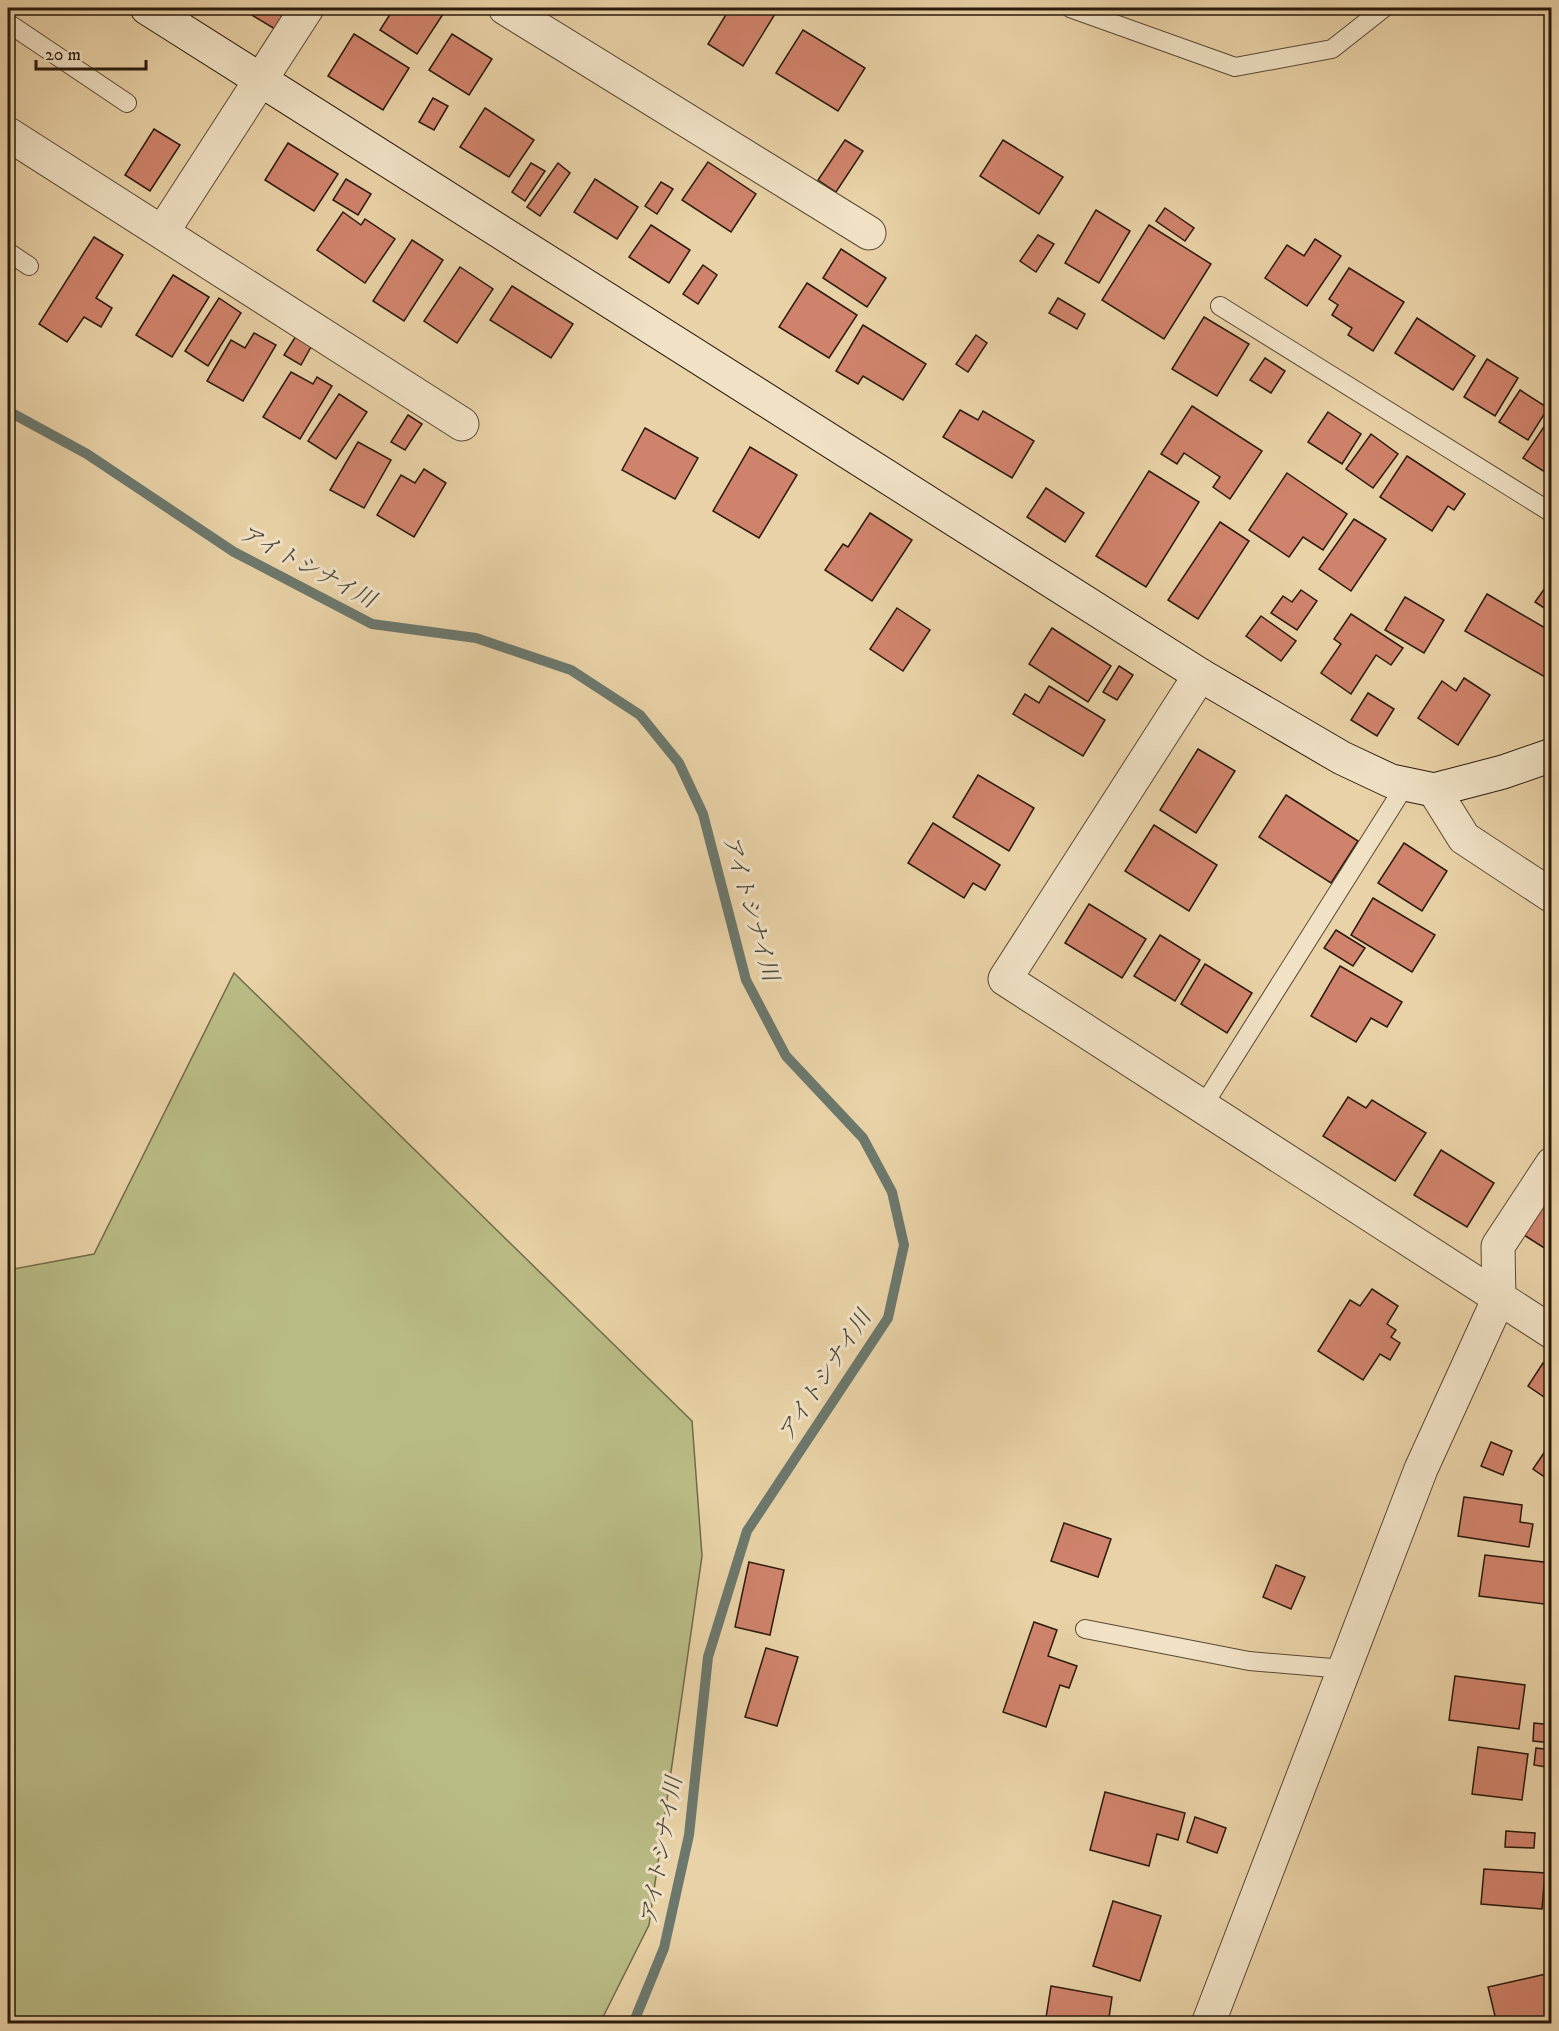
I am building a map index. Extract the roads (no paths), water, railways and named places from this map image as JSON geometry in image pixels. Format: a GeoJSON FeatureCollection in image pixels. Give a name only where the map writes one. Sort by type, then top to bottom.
{"type":"FeatureCollection","features":[{"type":"Feature","properties":{"kind":"street"},"geometry":{"type":"LineString","coordinates":[[147,8],[1200,675],[1342,758],[1390,781],[1420,787],[1503,772],[1551,754]]}},
{"type":"Feature","properties":{"kind":"street"},"geometry":{"type":"LineString","coordinates":[[163,231],[307,8]]}},
{"type":"Feature","properties":{"kind":"street"},"geometry":{"type":"LineString","coordinates":[[505,8],[868,233]]}},
{"type":"Feature","properties":{"kind":"street"},"geometry":{"type":"LineString","coordinates":[[8,134],[462,424]]}},
{"type":"Feature","properties":{"kind":"street"},"geometry":{"type":"LineString","coordinates":[[1200,675],[1005,979],[1551,1332]]}},
{"type":"Feature","properties":{"kind":"street"},"geometry":{"type":"LineString","coordinates":[[1420,787],[1464,838],[1551,896]]}},
{"type":"Feature","properties":{"kind":"street"},"geometry":{"type":"LineString","coordinates":[[1208,2024],[1421,1469],[1500,1298],[1498,1246],[1551,1164]]}},
{"type":"Feature","properties":{"kind":"lane"},"geometry":{"type":"LineString","coordinates":[[1070,8],[1235,67],[1332,49],[1384,8]]}},
{"type":"Feature","properties":{"kind":"lane"},"geometry":{"type":"LineString","coordinates":[[8,23],[127,103]]}},
{"type":"Feature","properties":{"kind":"lane"},"geometry":{"type":"LineString","coordinates":[[8,252],[29,266]]}},
{"type":"Feature","properties":{"kind":"lane"},"geometry":{"type":"LineString","coordinates":[[1220,306],[1551,513]]}},
{"type":"Feature","properties":{"kind":"lane"},"geometry":{"type":"LineString","coordinates":[[1203,1106],[1420,787]]}},
{"type":"Feature","properties":{"kind":"lane"},"geometry":{"type":"LineString","coordinates":[[1085,1629],[1249,1661],[1344,1669]]}},
{"type":"Feature","properties":{"kind":"waterway","name":"アイトシナイ川"},"geometry":{"type":"LineString","coordinates":[[8,411],[87,454],[234,552],[372,624],[476,638],[571,670],[640,715],[679,763],[703,814],[746,980],[786,1056],[863,1138],[892,1192],[904,1245],[888,1318],[747,1531],[708,1657],[689,1835],[664,1948],[633,2024]]}}]}
